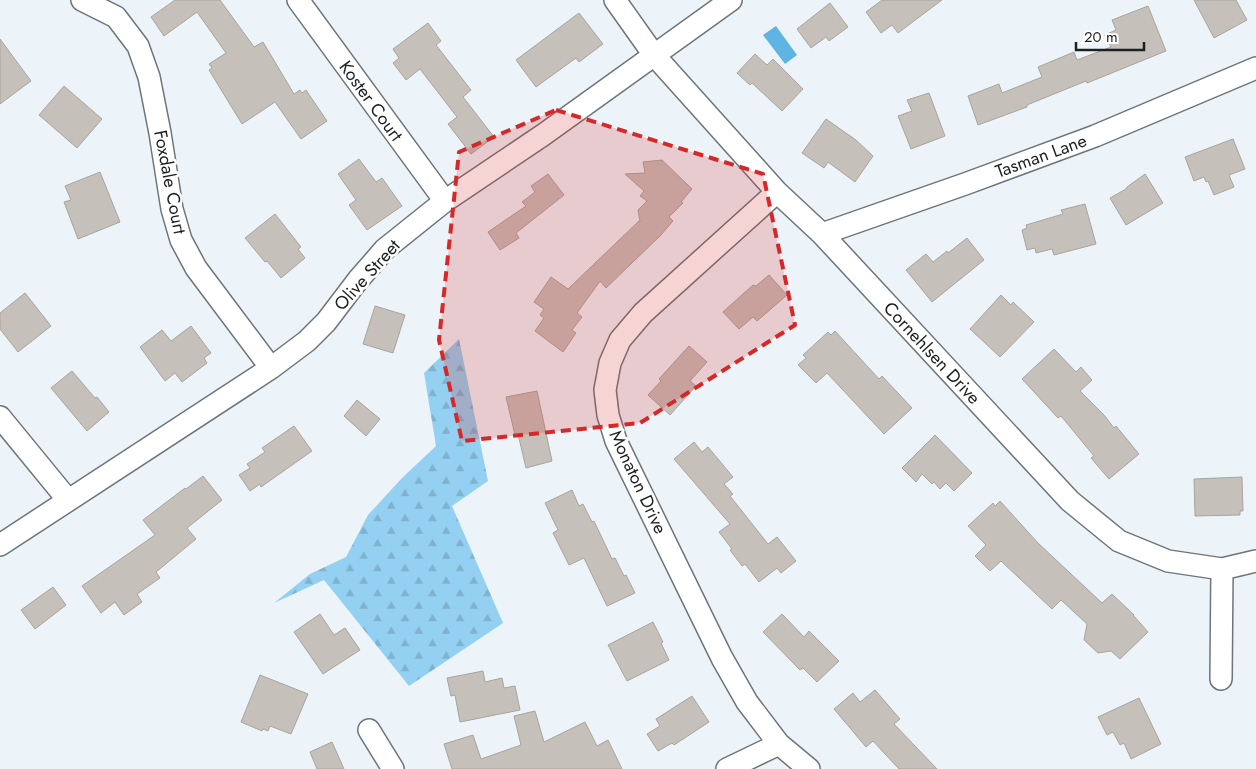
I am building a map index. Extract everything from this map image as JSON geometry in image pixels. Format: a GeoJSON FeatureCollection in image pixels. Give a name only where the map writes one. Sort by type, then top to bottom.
{"type":"FeatureCollection","features":[{"type":"Feature","properties":{"kind":"street","name":"Foxdale Court"},"geometry":{"type":"LineString","coordinates":[[82,0],[116,17],[138,46],[149,77],[172,209],[181,240],[196,268],[270,368]]}},
{"type":"Feature","properties":{"kind":"street","name":"Koster Court"},"geometry":{"type":"LineString","coordinates":[[298,0],[445,201]]}},
{"type":"Feature","properties":{"kind":"street","name":"Cornehlsen Drive"},"geometry":{"type":"LineString","coordinates":[[615,0],[654,55],[777,192],[822,234],[1070,501],[1119,541],[1168,561],[1222,569],[1256,561]]}},
{"type":"Feature","properties":{"kind":"street","name":"Olive Street"},"geometry":{"type":"LineString","coordinates":[[0,546],[270,368],[307,341],[326,322],[358,280],[385,249],[445,201],[543,135],[731,0]]}},
{"type":"Feature","properties":{"kind":"street","name":"Tasman Lane"},"geometry":{"type":"LineString","coordinates":[[822,234],[1095,136],[1256,68]]}},
{"type":"Feature","properties":{"kind":"street","name":"Monaton Drive"},"geometry":{"type":"LineString","coordinates":[[777,192],[643,313],[620,340],[610,363],[605,390],[608,415],[616,441],[722,658],[747,702],[779,744],[809,769]]}},
{"type":"Feature","properties":{"kind":"street"},"geometry":{"type":"LineString","coordinates":[[0,417],[68,500]]}},
{"type":"Feature","properties":{"kind":"street"},"geometry":{"type":"LineString","coordinates":[[1221,679],[1222,569]]}},
{"type":"Feature","properties":{"kind":"street"},"geometry":{"type":"LineString","coordinates":[[369,730],[393,769]]}},
{"type":"Feature","properties":{"kind":"street"},"geometry":{"type":"LineString","coordinates":[[727,769],[779,744]]}},
{"type":"Feature","properties":{"kind":"highlighted area"},"geometry":{"type":"Polygon","coordinates":[[[556,110],[763,174],[795,325],[640,423],[462,441],[439,340],[459,152],[556,110]]]}},
{"type":"Feature","properties":{"kind":"green space"},"geometry":{"type":"Polygon","coordinates":[[[459,339],[488,481],[452,506],[503,623],[409,686],[324,580],[274,603],[310,574],[346,557],[368,515],[402,478],[436,446],[424,373],[459,339]]]}},
{"type":"Feature","properties":{"kind":"shaded area"},"geometry":{"type":"Polygon","coordinates":[[[776,26],[797,55],[785,64],[763,35],[776,26]]]}},
{"type":"Feature","properties":{"kind":"building"},"geometry":{"type":"Polygon","coordinates":[[[175,0],[220,0],[254,47],[263,42],[294,94],[300,90],[302,93],[306,90],[327,121],[301,139],[275,102],[242,124],[209,70],[212,68],[209,64],[226,53],[197,12],[164,36],[151,17],[175,0]]]}},
{"type":"Feature","properties":{"kind":"building"},"geometry":{"type":"Polygon","coordinates":[[[882,0],[942,0],[898,33],[892,25],[881,33],[866,12],[882,0]]]}},
{"type":"Feature","properties":{"kind":"building"},"geometry":{"type":"Polygon","coordinates":[[[1194,0],[1236,0],[1247,20],[1214,38],[1194,0]]]}},
{"type":"Feature","properties":{"kind":"building"},"geometry":{"type":"Polygon","coordinates":[[[830,3],[848,27],[829,41],[826,37],[811,48],[797,29],[830,3]]]}},
{"type":"Feature","properties":{"kind":"building"},"geometry":{"type":"Polygon","coordinates":[[[1148,6],[1166,51],[978,125],[968,96],[999,84],[1002,93],[1042,77],[1038,67],[1074,52],[1077,60],[1111,47],[1105,35],[1116,30],[1112,20],[1148,6]]]}},
{"type":"Feature","properties":{"kind":"building"},"geometry":{"type":"Polygon","coordinates":[[[579,13],[603,44],[579,62],[576,58],[536,87],[516,60],[579,13]]]}},
{"type":"Feature","properties":{"kind":"building"},"geometry":{"type":"Polygon","coordinates":[[[428,23],[441,41],[436,45],[471,90],[463,97],[494,137],[471,154],[448,124],[457,117],[420,69],[406,80],[393,63],[399,58],[393,49],[428,23]]]}},
{"type":"Feature","properties":{"kind":"building"},"geometry":{"type":"Polygon","coordinates":[[[0,39],[31,81],[0,104],[0,39]]]}},
{"type":"Feature","properties":{"kind":"building"},"geometry":{"type":"Polygon","coordinates":[[[755,54],[767,65],[773,59],[803,89],[782,111],[752,83],[750,85],[737,73],[755,54]]]}},
{"type":"Feature","properties":{"kind":"building"},"geometry":{"type":"Polygon","coordinates":[[[64,86],[102,119],[77,148],[39,115],[64,86]]]}},
{"type":"Feature","properties":{"kind":"building"},"geometry":{"type":"Polygon","coordinates":[[[929,93],[945,136],[911,149],[898,116],[912,111],[907,100],[929,93]]]}},
{"type":"Feature","properties":{"kind":"building"},"geometry":{"type":"Polygon","coordinates":[[[826,119],[856,140],[873,156],[855,182],[828,162],[824,168],[802,153],[826,119]]]}},
{"type":"Feature","properties":{"kind":"building"},"geometry":{"type":"Polygon","coordinates":[[[1233,139],[1245,169],[1229,175],[1234,187],[1214,195],[1208,181],[1206,182],[1204,177],[1194,181],[1185,157],[1233,139]]]}},
{"type":"Feature","properties":{"kind":"building"},"geometry":{"type":"Polygon","coordinates":[[[359,159],[376,182],[382,178],[402,206],[367,230],[349,205],[356,200],[338,174],[359,159]]]}},
{"type":"Feature","properties":{"kind":"building"},"geometry":{"type":"Polygon","coordinates":[[[662,160],[692,189],[681,202],[683,203],[669,217],[673,221],[660,236],[606,288],[600,281],[577,313],[582,317],[572,330],[576,333],[563,352],[535,331],[544,318],[540,315],[544,309],[534,302],[551,277],[568,289],[640,222],[638,210],[647,201],[640,196],[644,191],[625,174],[645,173],[643,162],[662,160]]]}},
{"type":"Feature","properties":{"kind":"building"},"geometry":{"type":"Polygon","coordinates":[[[100,172],[120,222],[78,239],[64,202],[71,200],[65,186],[100,172]]]}},
{"type":"Feature","properties":{"kind":"building"},"geometry":{"type":"Polygon","coordinates":[[[548,174],[564,195],[516,233],[519,238],[500,250],[488,232],[526,206],[522,202],[535,192],[531,186],[548,174]]]}},
{"type":"Feature","properties":{"kind":"building"},"geometry":{"type":"Polygon","coordinates":[[[1145,174],[1163,203],[1126,225],[1110,198],[1126,189],[1145,174]]]}},
{"type":"Feature","properties":{"kind":"building"},"geometry":{"type":"Polygon","coordinates":[[[1085,204],[1096,244],[1054,255],[1052,249],[1036,253],[1035,248],[1027,250],[1022,230],[1027,228],[1026,225],[1063,214],[1061,210],[1085,204]]]}},
{"type":"Feature","properties":{"kind":"building"},"geometry":{"type":"Polygon","coordinates":[[[275,214],[301,247],[298,249],[305,258],[281,278],[245,238],[275,214]]]}},
{"type":"Feature","properties":{"kind":"building"},"geometry":{"type":"Polygon","coordinates":[[[967,238],[984,260],[932,302],[906,270],[926,254],[933,262],[967,238]]]}},
{"type":"Feature","properties":{"kind":"building"},"geometry":{"type":"Polygon","coordinates":[[[769,275],[787,295],[757,321],[753,317],[739,329],[723,312],[753,285],[756,286],[769,275]]]}},
{"type":"Feature","properties":{"kind":"building"},"geometry":{"type":"Polygon","coordinates":[[[25,293],[51,326],[18,352],[0,329],[0,313],[25,293]]]}},
{"type":"Feature","properties":{"kind":"building"},"geometry":{"type":"Polygon","coordinates":[[[1001,295],[1011,305],[1013,302],[1034,322],[1000,357],[970,329],[1001,295]]]}},
{"type":"Feature","properties":{"kind":"building"},"geometry":{"type":"Polygon","coordinates":[[[375,306],[405,315],[393,353],[363,344],[375,306]]]}},
{"type":"Feature","properties":{"kind":"building"},"geometry":{"type":"Polygon","coordinates":[[[191,326],[211,353],[204,358],[207,363],[182,382],[175,373],[165,381],[140,347],[162,330],[171,341],[191,326]]]}},
{"type":"Feature","properties":{"kind":"building"},"geometry":{"type":"Polygon","coordinates":[[[835,331],[879,379],[882,376],[912,408],[884,434],[827,373],[816,383],[798,365],[806,358],[803,355],[828,332],[831,335],[835,331]]]}},
{"type":"Feature","properties":{"kind":"building"},"geometry":{"type":"Polygon","coordinates":[[[689,346],[707,362],[690,381],[696,386],[670,415],[648,395],[661,381],[659,379],[689,346]]]}},
{"type":"Feature","properties":{"kind":"building"},"geometry":{"type":"Polygon","coordinates":[[[1054,349],[1076,372],[1081,367],[1092,380],[1080,391],[1114,428],[1116,426],[1139,454],[1109,479],[1091,458],[1094,456],[1061,416],[1058,418],[1022,379],[1054,349]]]}},
{"type":"Feature","properties":{"kind":"building"},"geometry":{"type":"Polygon","coordinates":[[[72,371],[109,412],[87,431],[51,388],[72,371]]]}},
{"type":"Feature","properties":{"kind":"building"},"geometry":{"type":"Polygon","coordinates":[[[537,391],[552,461],[526,468],[518,434],[515,435],[506,397],[537,391]]]}},
{"type":"Feature","properties":{"kind":"building"},"geometry":{"type":"Polygon","coordinates":[[[357,400],[380,419],[366,436],[344,416],[357,400]]]}},
{"type":"Feature","properties":{"kind":"building"},"geometry":{"type":"Polygon","coordinates":[[[294,426],[312,451],[261,487],[260,484],[250,491],[239,475],[250,468],[247,464],[265,452],[262,448],[294,426]]]}},
{"type":"Feature","properties":{"kind":"building"},"geometry":{"type":"Polygon","coordinates":[[[935,435],[972,473],[954,491],[946,483],[940,489],[934,482],[932,484],[922,474],[916,482],[902,468],[935,435]]]}},
{"type":"Feature","properties":{"kind":"building"},"geometry":{"type":"Polygon","coordinates":[[[694,442],[702,452],[708,447],[733,477],[724,484],[733,494],[730,496],[768,544],[777,537],[796,561],[781,573],[777,568],[759,582],[745,564],[742,566],[730,550],[732,549],[719,532],[730,524],[674,459],[694,442]]]}},
{"type":"Feature","properties":{"kind":"building"},"geometry":{"type":"Polygon","coordinates":[[[203,476],[222,500],[187,528],[196,539],[156,572],[160,578],[137,594],[142,602],[124,615],[115,602],[101,613],[82,586],[155,535],[143,520],[203,476]]]}},
{"type":"Feature","properties":{"kind":"building"},"geometry":{"type":"Polygon","coordinates":[[[1242,477],[1243,511],[1240,511],[1240,515],[1195,516],[1194,479],[1242,477]]]}},
{"type":"Feature","properties":{"kind":"building"},"geometry":{"type":"Polygon","coordinates":[[[572,490],[579,506],[583,504],[592,522],[594,521],[612,559],[615,558],[635,593],[607,606],[584,558],[569,565],[553,533],[558,530],[545,503],[572,490]]]}},
{"type":"Feature","properties":{"kind":"building"},"geometry":{"type":"Polygon","coordinates":[[[1000,501],[1038,543],[1102,603],[1112,594],[1134,615],[1148,632],[1120,659],[1111,651],[1098,653],[1084,640],[1087,624],[1061,600],[1052,609],[1001,561],[990,571],[975,556],[986,545],[968,526],[993,503],[995,506],[1000,501]]]}},
{"type":"Feature","properties":{"kind":"building"},"geometry":{"type":"Polygon","coordinates":[[[53,587],[66,605],[35,629],[21,610],[53,587]]]}},
{"type":"Feature","properties":{"kind":"building"},"geometry":{"type":"Polygon","coordinates":[[[320,614],[334,635],[345,628],[360,650],[323,674],[294,632],[320,614]]]}},
{"type":"Feature","properties":{"kind":"building"},"geometry":{"type":"Polygon","coordinates":[[[782,614],[804,637],[809,631],[839,661],[817,682],[803,668],[800,670],[763,632],[782,614]]]}},
{"type":"Feature","properties":{"kind":"building"},"geometry":{"type":"Polygon","coordinates":[[[653,622],[669,660],[627,681],[608,645],[653,622]]]}},
{"type":"Feature","properties":{"kind":"building"},"geometry":{"type":"Polygon","coordinates":[[[483,671],[485,682],[502,678],[504,688],[515,686],[520,710],[460,722],[455,695],[451,696],[447,678],[483,671]]]}},
{"type":"Feature","properties":{"kind":"building"},"geometry":{"type":"Polygon","coordinates":[[[260,675],[308,694],[291,734],[270,726],[268,731],[263,729],[262,731],[241,722],[260,675]]]}},
{"type":"Feature","properties":{"kind":"building"},"geometry":{"type":"Polygon","coordinates":[[[875,690],[900,719],[894,724],[937,769],[899,769],[873,741],[866,747],[834,709],[853,693],[860,702],[875,690]]]}},
{"type":"Feature","properties":{"kind":"building"},"geometry":{"type":"Polygon","coordinates":[[[692,696],[709,722],[674,745],[672,743],[658,751],[647,734],[660,726],[656,719],[692,696]]]}},
{"type":"Feature","properties":{"kind":"building"},"geometry":{"type":"Polygon","coordinates":[[[1139,698],[1161,744],[1131,759],[1124,743],[1120,745],[1113,732],[1107,735],[1098,717],[1139,698]]]}},
{"type":"Feature","properties":{"kind":"building"},"geometry":{"type":"Polygon","coordinates":[[[535,711],[544,742],[585,722],[597,746],[608,740],[622,769],[452,769],[444,744],[473,735],[481,759],[521,745],[514,716],[535,711]]]}},
{"type":"Feature","properties":{"kind":"building"},"geometry":{"type":"Polygon","coordinates":[[[332,742],[344,769],[317,769],[310,752],[332,742]]]}}]}
